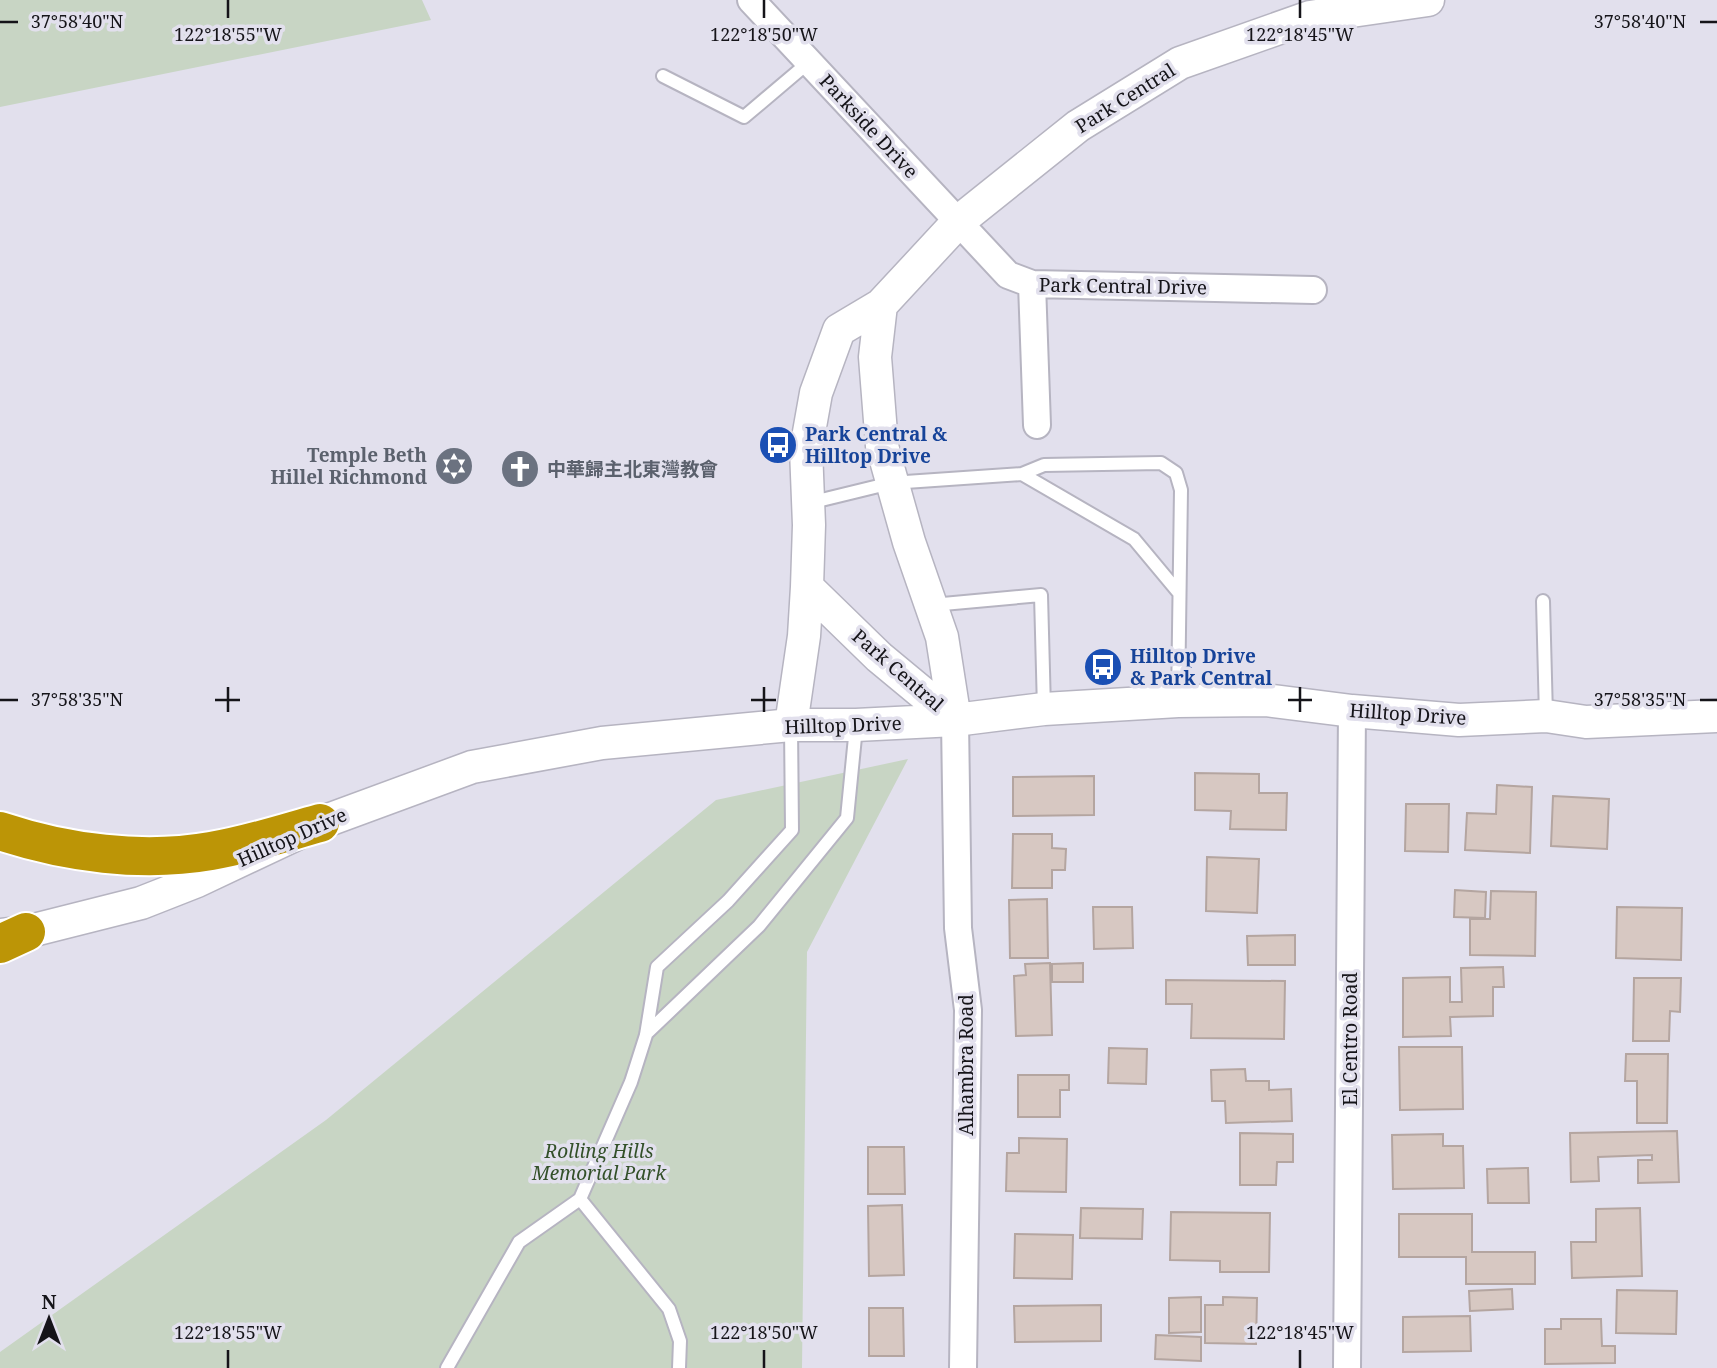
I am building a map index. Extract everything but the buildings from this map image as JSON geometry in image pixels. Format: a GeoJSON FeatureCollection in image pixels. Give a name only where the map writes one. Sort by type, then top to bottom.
{"type":"FeatureCollection","features":[{"type":"Feature","properties":{"kind":"highway"},"geometry":{"type":"LineString","coordinates":[[0,831],[29,841],[75,850],[163,855],[211,851],[320,822]]}},
{"type":"Feature","properties":{"kind":"street","name":"Park Central"},"geometry":{"type":"LineString","coordinates":[[792,726],[804,636],[807,587],[809,525],[806,449],[816,393],[839,330],[881,305],[958,222],[1077,126],[1180,63],[1310,17],[1428,0]]}},
{"type":"Feature","properties":{"kind":"street","name":"Parkside Drive"},"geometry":{"type":"LineString","coordinates":[[753,1],[958,222]]}},
{"type":"Feature","properties":{"kind":"street","name":"Park Central Drive"},"geometry":{"type":"LineString","coordinates":[[958,222],[1008,275],[1032,284],[1313,290]]}},
{"type":"Feature","properties":{"kind":"street"},"geometry":{"type":"LineString","coordinates":[[1032,284],[1037,425]]}},
{"type":"Feature","properties":{"kind":"street","name":"Park Central"},"geometry":{"type":"LineString","coordinates":[[881,305],[875,357],[882,446],[909,542],[942,637],[955,720]]}},
{"type":"Feature","properties":{"kind":"street","name":"Park Central"},"geometry":{"type":"LineString","coordinates":[[807,587],[879,657],[955,720]]}},
{"type":"Feature","properties":{"kind":"street","name":"Hilltop Drive"},"geometry":{"type":"LineString","coordinates":[[9,937],[141,902],[197,881],[320,822],[472,767],[602,743],[792,726],[856,726],[955,720],[1044,709],[1178,701],[1265,700],[1459,720],[1546,716],[1586,722],[1717,716]]}},
{"type":"Feature","properties":{"kind":"street","name":"El Centro Road"},"geometry":{"type":"LineString","coordinates":[[1347,1368],[1352,711]]}},
{"type":"Feature","properties":{"kind":"street","name":"Alhambra Road"},"geometry":{"type":"LineString","coordinates":[[955,720],[958,928],[968,1010],[963,1368]]}},
{"type":"Feature","properties":{"kind":"lane"},"geometry":{"type":"LineString","coordinates":[[663,76],[744,117],[809,62]]}},
{"type":"Feature","properties":{"kind":"lane"},"geometry":{"type":"LineString","coordinates":[[808,503],[891,483],[1022,474],[1044,465],[1161,463],[1176,473],[1181,490],[1178,701]]}},
{"type":"Feature","properties":{"kind":"lane"},"geometry":{"type":"LineString","coordinates":[[1022,474],[1134,539],[1180,593]]}},
{"type":"Feature","properties":{"kind":"lane"},"geometry":{"type":"LineString","coordinates":[[930,606],[1041,595],[1044,709]]}},
{"type":"Feature","properties":{"kind":"lane"},"geometry":{"type":"LineString","coordinates":[[1544,601],[1546,716]]}},
{"type":"Feature","properties":{"kind":"lane"},"geometry":{"type":"LineString","coordinates":[[447,1368],[519,1242],[580,1199],[631,1082],[646,1035],[657,967],[728,901],[792,830],[792,726]]}},
{"type":"Feature","properties":{"kind":"lane"},"geometry":{"type":"LineString","coordinates":[[646,1035],[760,926],[848,818],[856,726]]}},
{"type":"Feature","properties":{"kind":"lane"},"geometry":{"type":"LineString","coordinates":[[580,1199],[669,1309],[680,1341],[679,1368]]}},
{"type":"Feature","properties":{"kind":"green space"},"geometry":{"type":"Polygon","coordinates":[[[0,0],[422,0],[431,20],[0,107],[0,0]]]}},
{"type":"Feature","properties":{"kind":"green space","name":"Rolling Hills Memorial Park"},"geometry":{"type":"Polygon","coordinates":[[[908,759],[807,952],[802,1368],[0,1368],[0,1352],[326,1120],[716,800],[908,759]]]}},
{"type":"Feature","properties":{"kind":"place","name":"Park Central & Hilltop Drive"},"geometry":{"type":"Point","coordinates":[778,445]}},
{"type":"Feature","properties":{"kind":"place","name":"Temple Beth Hillel Richmond"},"geometry":{"type":"Point","coordinates":[454,466]}},
{"type":"Feature","properties":{"kind":"place","name":"中華歸主北東灣教會"},"geometry":{"type":"Point","coordinates":[520,469]}},
{"type":"Feature","properties":{"kind":"place","name":"Hilltop Drive & Park Central"},"geometry":{"type":"Point","coordinates":[1103,667]}}]}
